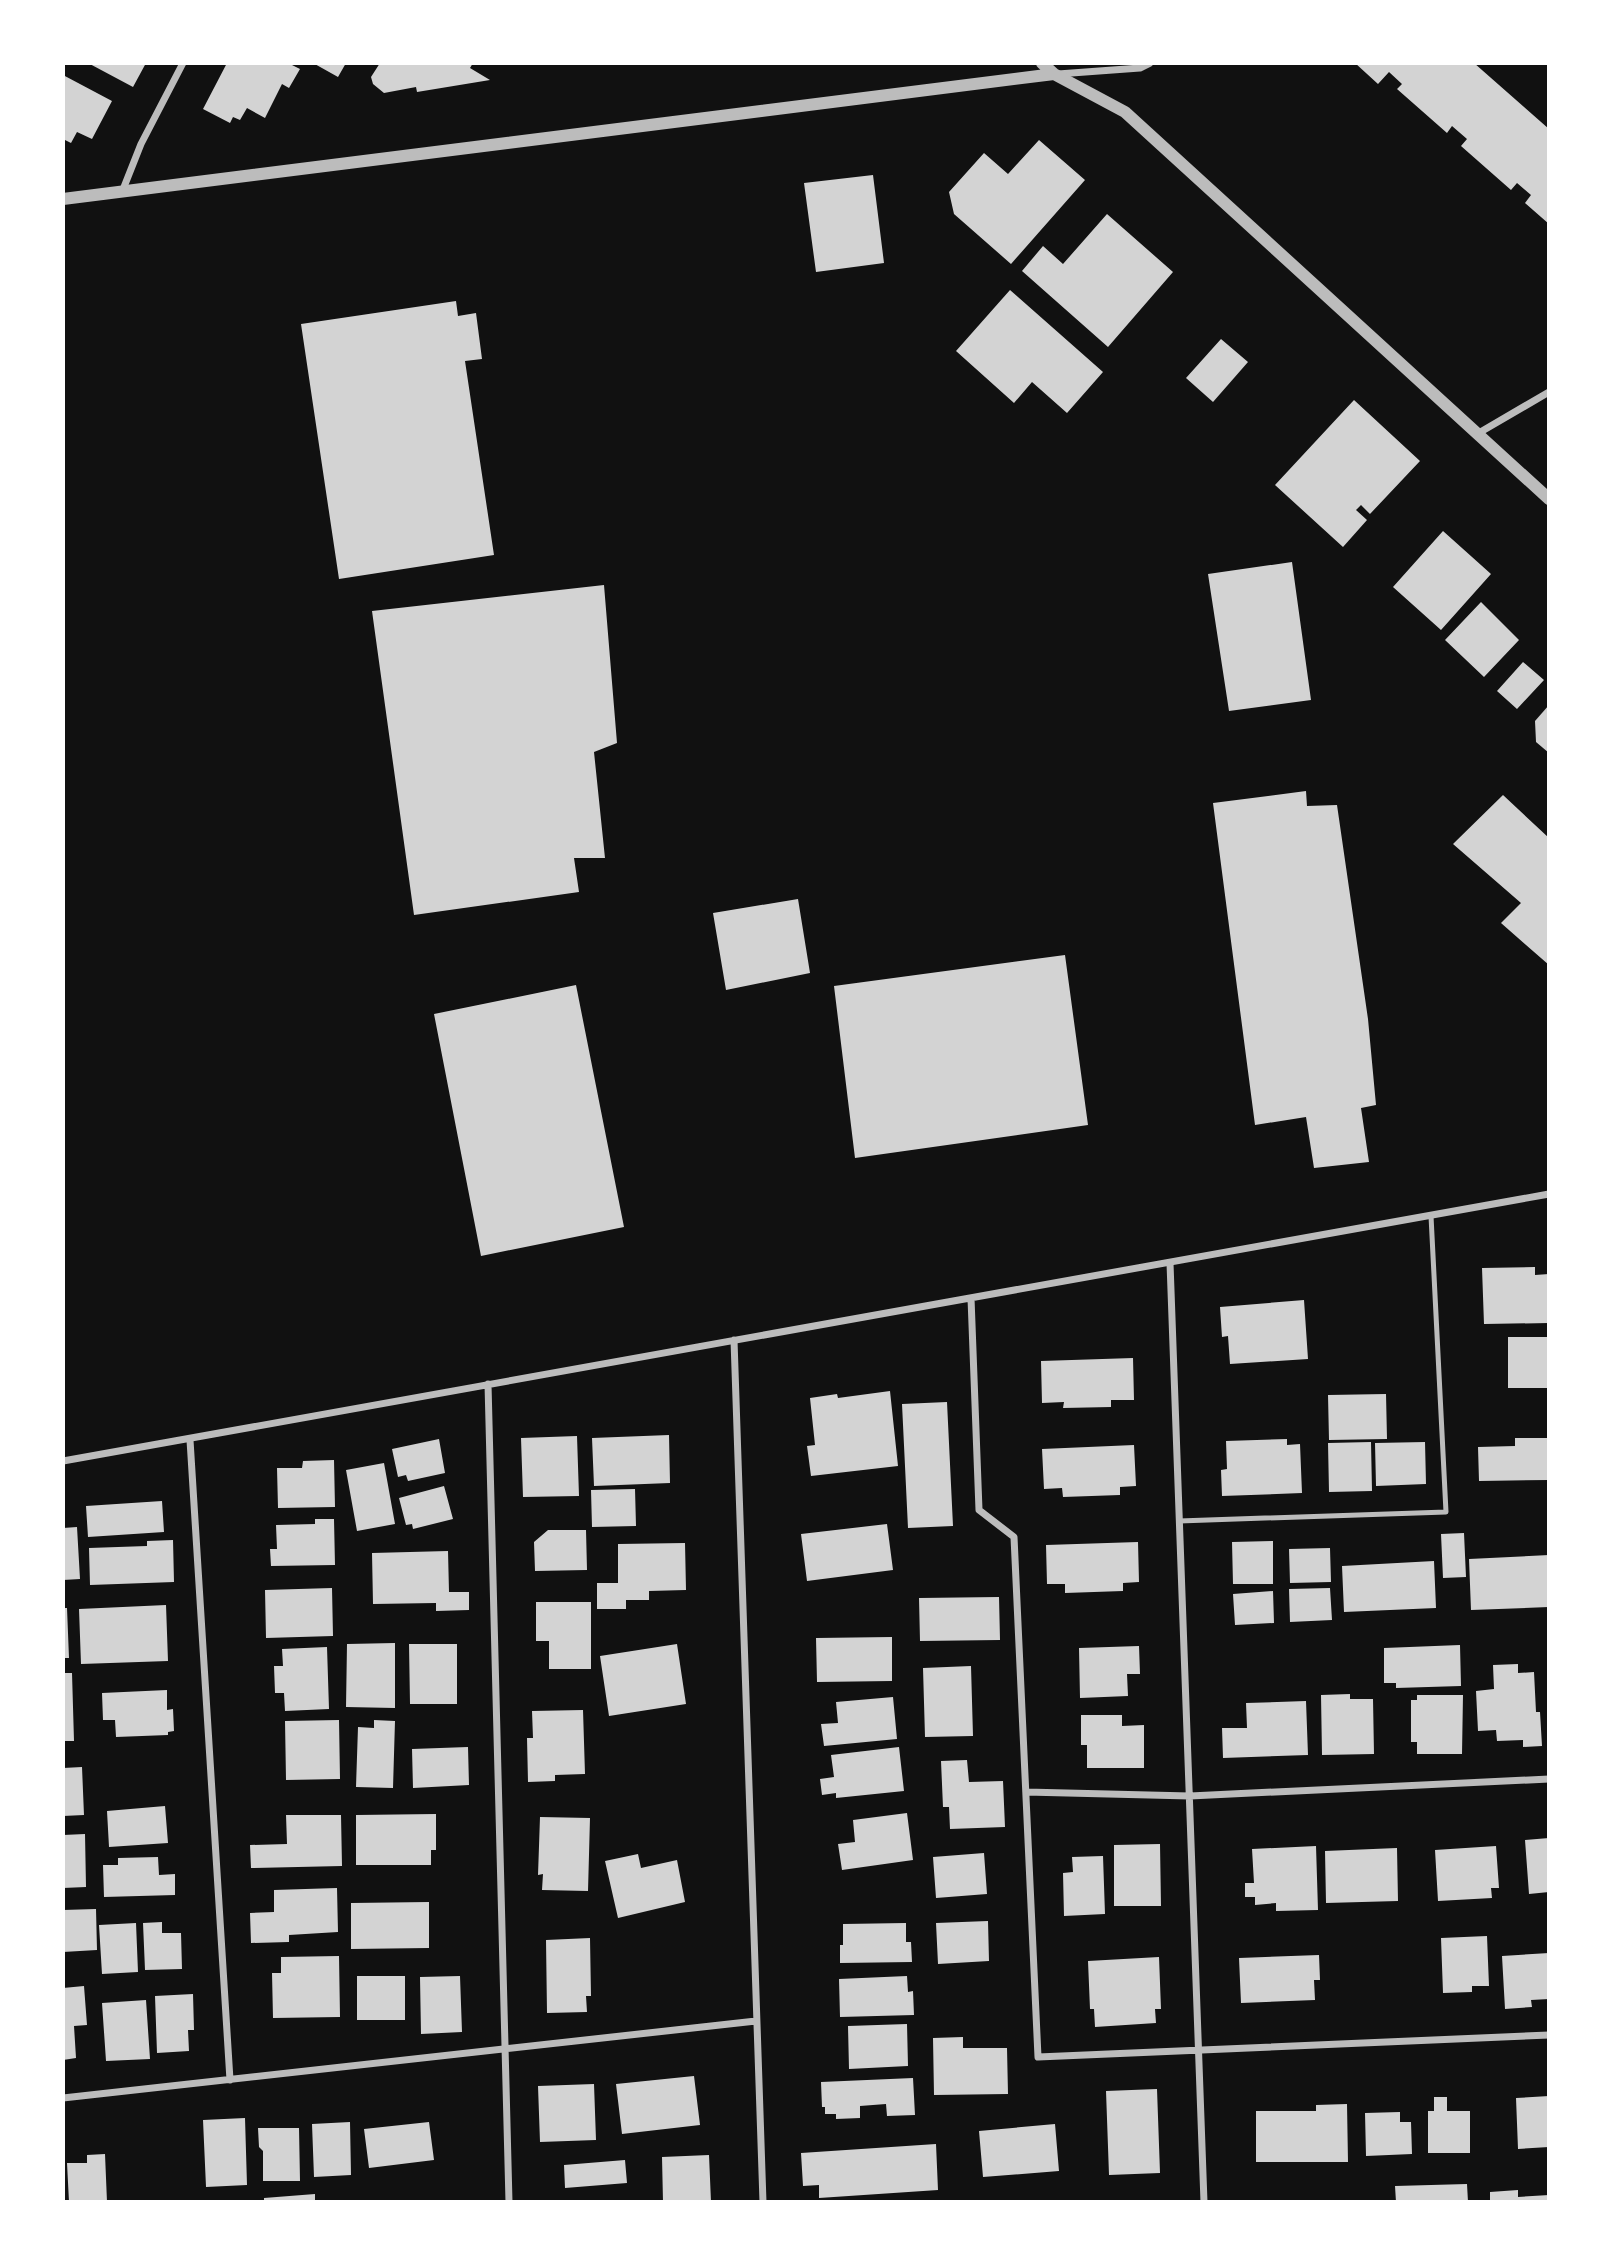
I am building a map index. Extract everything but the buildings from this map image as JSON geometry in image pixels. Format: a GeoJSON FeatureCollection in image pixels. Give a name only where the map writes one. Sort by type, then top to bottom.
{"type":"FeatureCollection","features":[{"type":"Feature","properties":{"kind":"street"},"geometry":{"type":"LineString","coordinates":[[122,192],[141,144],[183,63]]}},
{"type":"Feature","properties":{"kind":"street"},"geometry":{"type":"LineString","coordinates":[[1042,63],[1054,74],[1125,112],[1549,499]]}},
{"type":"Feature","properties":{"kind":"street"},"geometry":{"type":"LineString","coordinates":[[63,199],[1054,74],[1140,68],[1150,63]]}},
{"type":"Feature","properties":{"kind":"street"},"geometry":{"type":"LineString","coordinates":[[1476,434],[1549,392]]}},
{"type":"Feature","properties":{"kind":"street"},"geometry":{"type":"LineString","coordinates":[[63,1461],[1549,1195]]}},
{"type":"Feature","properties":{"kind":"street"},"geometry":{"type":"LineString","coordinates":[[1170,1263],[1204,2202]]}},
{"type":"Feature","properties":{"kind":"street"},"geometry":{"type":"LineString","coordinates":[[971,1298],[979,1510],[1014,1537],[1038,2057],[1549,2035]]}},
{"type":"Feature","properties":{"kind":"street"},"geometry":{"type":"LineString","coordinates":[[734,1340],[763,2202]]}},
{"type":"Feature","properties":{"kind":"street"},"geometry":{"type":"LineString","coordinates":[[488,1384],[509,2202]]}},
{"type":"Feature","properties":{"kind":"street"},"geometry":{"type":"LineString","coordinates":[[190,1440],[230,2080]]}},
{"type":"Feature","properties":{"kind":"street"},"geometry":{"type":"LineString","coordinates":[[1026,1792],[1190,1796],[1549,1779]]}},
{"type":"Feature","properties":{"kind":"street"},"geometry":{"type":"LineString","coordinates":[[63,2098],[757,2021]]}},
{"type":"Feature","properties":{"kind":"lane"},"geometry":{"type":"LineString","coordinates":[[1179,1521],[1446,1512],[1431,1216]]}}]}
